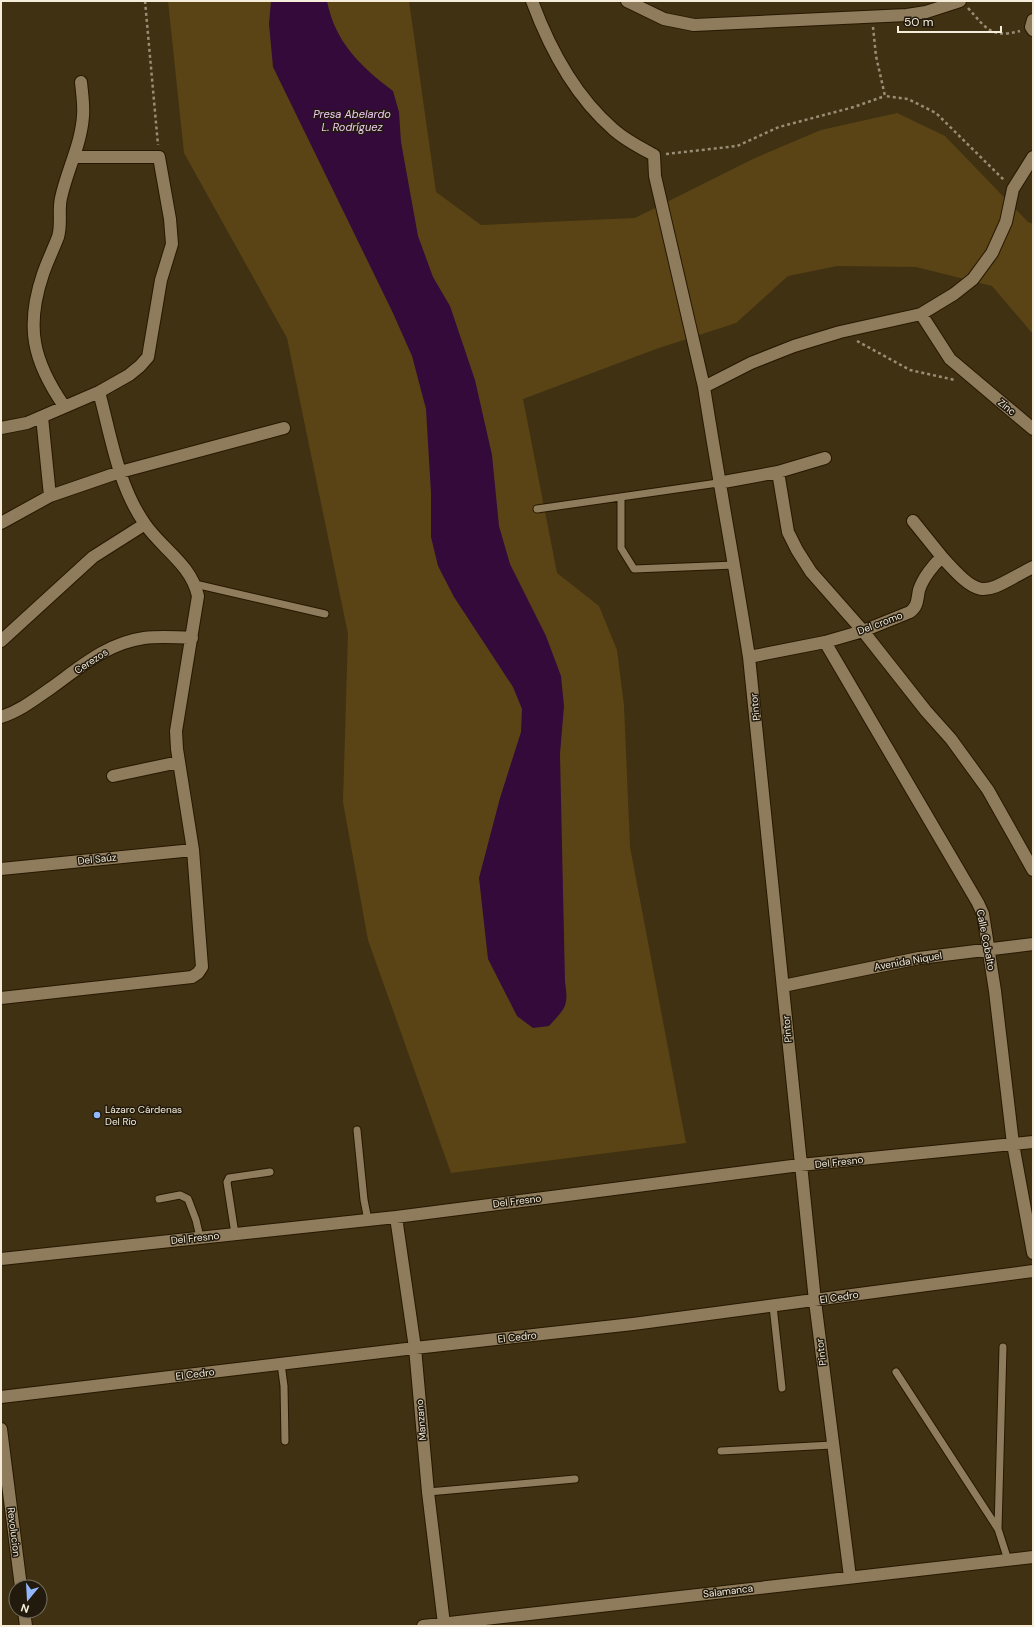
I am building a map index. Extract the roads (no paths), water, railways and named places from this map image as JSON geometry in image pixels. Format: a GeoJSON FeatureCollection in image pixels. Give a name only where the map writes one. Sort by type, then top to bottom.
{"type":"FeatureCollection","features":[{"type":"Feature","properties":{"kind":"street","name":"Pintor"},"geometry":{"type":"LineString","coordinates":[[532,1],[539,19],[575,87],[613,129],[629,141],[654,155],[655,176],[704,387],[718,482],[735,565],[749,657],[784,986],[800,1165],[832,1445],[850,1577]]}},
{"type":"Feature","properties":{"kind":"street"},"geometry":{"type":"LineString","coordinates":[[627,1],[664,19],[694,25],[907,15],[964,4]]}},
{"type":"Feature","properties":{"kind":"street"},"geometry":{"type":"LineString","coordinates":[[64,406],[52,388],[42,367],[34,338],[33,321],[43,275],[58,236],[61,200],[74,157],[84,114],[81,82]]}},
{"type":"Feature","properties":{"kind":"street"},"geometry":{"type":"LineString","coordinates":[[1,428],[27,423],[99,392],[140,366],[148,357],[161,280],[169,260],[172,244],[170,219],[159,158],[74,157]]}},
{"type":"Feature","properties":{"kind":"street"},"geometry":{"type":"LineString","coordinates":[[704,387],[751,364],[794,346],[840,332],[921,314],[954,294],[972,279],[983,267],[1000,238],[1011,203],[1013,189],[1033,157]]}},
{"type":"Feature","properties":{"kind":"street","name":"Zinc"},"geometry":{"type":"LineString","coordinates":[[921,314],[950,359],[1033,429]]}},
{"type":"Feature","properties":{"kind":"street"},"geometry":{"type":"LineString","coordinates":[[1,998],[192,977],[198,973],[202,966],[193,850],[177,749],[177,723],[198,596],[195,584],[189,572],[145,524],[120,472],[99,392]]}},
{"type":"Feature","properties":{"kind":"street"},"geometry":{"type":"LineString","coordinates":[[42,417],[50,496]]}},
{"type":"Feature","properties":{"kind":"street"},"geometry":{"type":"LineString","coordinates":[[1,523],[50,496],[120,472],[284,428]]}},
{"type":"Feature","properties":{"kind":"street"},"geometry":{"type":"LineString","coordinates":[[718,482],[778,472],[825,458]]}},
{"type":"Feature","properties":{"kind":"street"},"geometry":{"type":"LineString","coordinates":[[778,472],[788,532],[792,542],[811,572],[863,631],[926,711],[951,739],[988,790],[1033,870]]}},
{"type":"Feature","properties":{"kind":"street"},"geometry":{"type":"LineString","coordinates":[[913,521],[960,577],[981,590],[993,589],[1033,567]]}},
{"type":"Feature","properties":{"kind":"street"},"geometry":{"type":"LineString","coordinates":[[1,641],[93,557],[145,524]]}},
{"type":"Feature","properties":{"kind":"street","name":"Del cromo"},"geometry":{"type":"LineString","coordinates":[[749,657],[825,642],[863,631],[910,612],[915,608],[924,580],[935,563],[942,556]]}},
{"type":"Feature","properties":{"kind":"street","name":"Cerezos"},"geometry":{"type":"LineString","coordinates":[[1,718],[25,706],[98,654],[118,644],[143,638],[192,638]]}},
{"type":"Feature","properties":{"kind":"street","name":"Calle Cobalto"},"geometry":{"type":"LineString","coordinates":[[825,642],[978,903],[983,914],[989,948],[1013,1144],[1033,1253]]}},
{"type":"Feature","properties":{"kind":"street"},"geometry":{"type":"LineString","coordinates":[[113,776],[179,762]]}},
{"type":"Feature","properties":{"kind":"street","name":"Del Saúz"},"geometry":{"type":"LineString","coordinates":[[1,869],[193,850]]}},
{"type":"Feature","properties":{"kind":"street","name":"Avenida Niquel"},"geometry":{"type":"LineString","coordinates":[[784,986],[919,958],[989,948],[1033,944]]}},
{"type":"Feature","properties":{"kind":"street","name":"Del Fresno"},"geometry":{"type":"LineString","coordinates":[[1,1259],[396,1217],[800,1165],[1033,1142]]}},
{"type":"Feature","properties":{"kind":"street","name":"Manzano"},"geometry":{"type":"LineString","coordinates":[[396,1217],[415,1348],[428,1492],[444,1624]]}},
{"type":"Feature","properties":{"kind":"street","name":"El Cedro"},"geometry":{"type":"LineString","coordinates":[[1,1397],[633,1324],[1033,1271]]}},
{"type":"Feature","properties":{"kind":"street","name":"Revolucion"},"geometry":{"type":"LineString","coordinates":[[1,1429],[21,1579]]}},
{"type":"Feature","properties":{"kind":"street","name":"Salamanca"},"geometry":{"type":"LineString","coordinates":[[423,1626],[1033,1557]]}},
{"type":"Feature","properties":{"kind":"lane"},"geometry":{"type":"LineString","coordinates":[[537,509],[718,482]]}},
{"type":"Feature","properties":{"kind":"lane"},"geometry":{"type":"LineString","coordinates":[[621,497],[621,548],[634,569],[735,565]]}},
{"type":"Feature","properties":{"kind":"lane"},"geometry":{"type":"LineString","coordinates":[[195,584],[325,614]]}},
{"type":"Feature","properties":{"kind":"lane"},"geometry":{"type":"LineString","coordinates":[[357,1130],[364,1200],[368,1220]]}},
{"type":"Feature","properties":{"kind":"lane"},"geometry":{"type":"LineString","coordinates":[[234,1234],[227,1182],[229,1178],[270,1172]]}},
{"type":"Feature","properties":{"kind":"lane"},"geometry":{"type":"LineString","coordinates":[[159,1199],[180,1195],[188,1199],[196,1220],[200,1237]]}},
{"type":"Feature","properties":{"kind":"lane"},"geometry":{"type":"LineString","coordinates":[[772,1306],[782,1388]]}},
{"type":"Feature","properties":{"kind":"lane"},"geometry":{"type":"LineString","coordinates":[[998,1529],[1003,1347]]}},
{"type":"Feature","properties":{"kind":"lane"},"geometry":{"type":"LineString","coordinates":[[281,1364],[284,1386],[285,1441]]}},
{"type":"Feature","properties":{"kind":"lane"},"geometry":{"type":"LineString","coordinates":[[896,1372],[998,1529],[1008,1560]]}},
{"type":"Feature","properties":{"kind":"lane"},"geometry":{"type":"LineString","coordinates":[[721,1451],[832,1445]]}},
{"type":"Feature","properties":{"kind":"lane"},"geometry":{"type":"LineString","coordinates":[[428,1492],[575,1479]]}},
{"type":"Feature","properties":{"kind":"water","name":"Presa Abelardo L. Rodríguez"},"geometry":{"type":"Polygon","coordinates":[[[271,1],[327,1],[336,29],[351,52],[370,72],[393,91],[399,112],[401,142],[418,236],[433,277],[450,306],[475,380],[492,455],[499,526],[510,564],[546,636],[561,676],[564,706],[560,754],[566,1002],[562,1011],[549,1026],[533,1028],[517,1016],[488,959],[479,878],[500,798],[521,732],[522,709],[513,687],[454,597],[438,566],[431,537],[431,493],[426,409],[412,356],[392,311],[273,67],[269,24],[271,1]]]}},
{"type":"Feature","properties":{"kind":"place","name":"Lázaro Cárdenas Del Río"},"geometry":{"type":"Point","coordinates":[97,1115]}}]}
